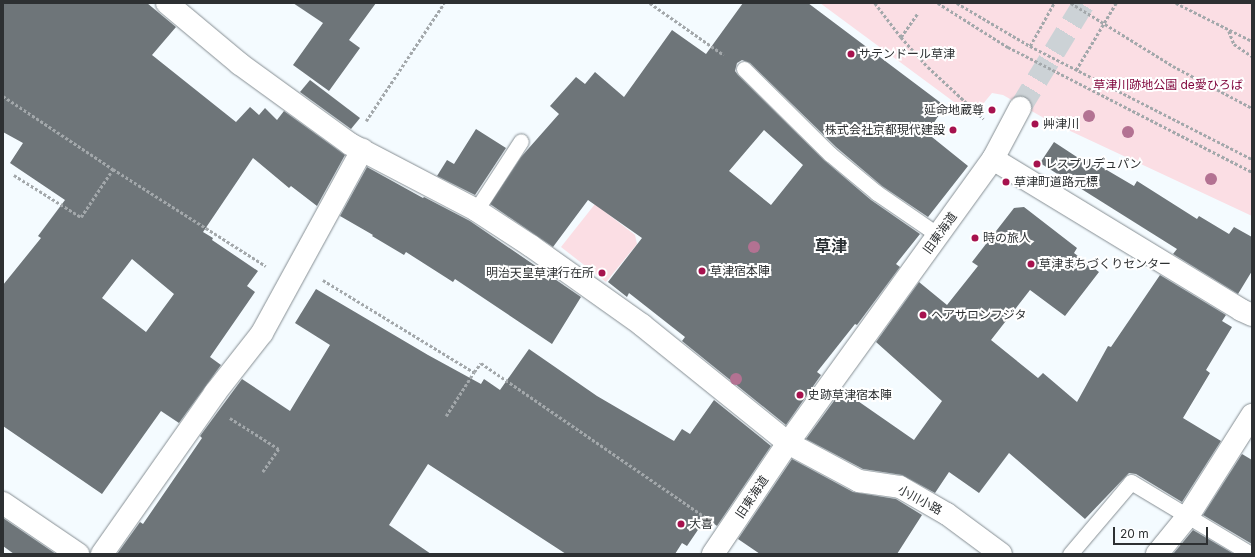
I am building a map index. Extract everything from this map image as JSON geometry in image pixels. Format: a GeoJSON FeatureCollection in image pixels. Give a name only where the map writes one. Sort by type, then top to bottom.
{"type":"FeatureCollection","features":[{"type":"Feature","properties":{"kind":"street","name":"小川小路"},"geometry":{"type":"LineString","coordinates":[[167,3],[240,64],[356,147],[476,210],[532,246],[642,325],[788,443],[859,481],[900,487],[947,514],[1001,554]]}},
{"type":"Feature","properties":{"kind":"street","name":"旧東海道"},"geometry":{"type":"LineString","coordinates":[[712,554],[728,533],[788,443],[993,159],[1020,108]]}},
{"type":"Feature","properties":{"kind":"street"},"geometry":{"type":"LineString","coordinates":[[102,554],[208,404],[262,333],[295,274],[356,147]]}},
{"type":"Feature","properties":{"kind":"street"},"geometry":{"type":"LineString","coordinates":[[993,159],[1240,310],[1252,315]]}},
{"type":"Feature","properties":{"kind":"street"},"geometry":{"type":"LineString","coordinates":[[1157,554],[1188,516],[1252,415]]}},
{"type":"Feature","properties":{"kind":"street"},"geometry":{"type":"LineString","coordinates":[[3,503],[78,554]]}},
{"type":"Feature","properties":{"kind":"lane"},"geometry":{"type":"LineString","coordinates":[[744,69],[830,154],[878,193],[938,235]]}},
{"type":"Feature","properties":{"kind":"lane"},"geometry":{"type":"LineString","coordinates":[[476,210],[521,140]]}},
{"type":"Feature","properties":{"kind":"lane"},"geometry":{"type":"LineString","coordinates":[[1070,554],[1131,482],[1251,554]]}},
{"type":"Feature","properties":{"kind":"path"},"geometry":{"type":"LineString","coordinates":[[356,147],[444,3]]}},
{"type":"Feature","properties":{"kind":"path"},"geometry":{"type":"LineString","coordinates":[[650,3],[744,69]]}},
{"type":"Feature","properties":{"kind":"path"},"geometry":{"type":"LineString","coordinates":[[875,3],[901,37],[928,67],[985,119]]}},
{"type":"Feature","properties":{"kind":"path"},"geometry":{"type":"LineString","coordinates":[[938,3],[1008,47],[1252,172]]}},
{"type":"Feature","properties":{"kind":"path"},"geometry":{"type":"LineString","coordinates":[[957,3],[1030,46],[1252,159]]}},
{"type":"Feature","properties":{"kind":"path"},"geometry":{"type":"LineString","coordinates":[[1030,46],[1054,3]]}},
{"type":"Feature","properties":{"kind":"path"},"geometry":{"type":"LineString","coordinates":[[1071,3],[1174,66],[1252,108]]}},
{"type":"Feature","properties":{"kind":"path"},"geometry":{"type":"LineString","coordinates":[[1076,70],[1116,3]]}},
{"type":"Feature","properties":{"kind":"path"},"geometry":{"type":"LineString","coordinates":[[1176,3],[1252,41]]}},
{"type":"Feature","properties":{"kind":"path"},"geometry":{"type":"LineString","coordinates":[[901,37],[918,13]]}},
{"type":"Feature","properties":{"kind":"path"},"geometry":{"type":"LineString","coordinates":[[1229,30],[1234,44],[1252,56]]}},
{"type":"Feature","properties":{"kind":"path"},"geometry":{"type":"LineString","coordinates":[[3,96],[113,169],[295,274],[474,372]]}},
{"type":"Feature","properties":{"kind":"path"},"geometry":{"type":"LineString","coordinates":[[14,176],[80,217],[113,169]]}},
{"type":"Feature","properties":{"kind":"path"},"geometry":{"type":"LineString","coordinates":[[446,416],[481,363],[728,533]]}},
{"type":"Feature","properties":{"kind":"path"},"geometry":{"type":"LineString","coordinates":[[208,404],[279,449],[263,472]]}},
{"type":"Feature","properties":{"kind":"green space","name":"草津川跡地公園 de愛ひろば"},"geometry":{"type":"Polygon","coordinates":[[[820,3],[1252,3],[1252,216],[1051,122],[1003,95],[992,93],[973,116],[820,3]]]}},
{"type":"Feature","properties":{"kind":"green space"},"geometry":{"type":"Polygon","coordinates":[[[595,204],[635,235],[637,244],[606,282],[561,247],[595,204]]]}},
{"type":"Feature","properties":{"kind":"building"},"geometry":{"type":"Polygon","coordinates":[[[3,3],[147,3],[176,27],[152,55],[236,122],[250,107],[259,115],[265,108],[277,120],[284,111],[345,155],[317,206],[291,186],[289,188],[253,158],[203,232],[213,238],[212,240],[258,271],[247,286],[255,292],[210,357],[221,365],[179,423],[161,411],[102,494],[3,426],[3,285],[41,238],[38,236],[65,200],[10,163],[23,143],[3,132],[3,3]],[[132,259],[102,298],[146,332],[174,294],[132,259]]]}},
{"type":"Feature","properties":{"kind":"building"},"geometry":{"type":"Polygon","coordinates":[[[293,3],[376,3],[349,40],[360,48],[329,91],[293,65],[323,23],[293,3]]]}},
{"type":"Feature","properties":{"kind":"building"},"geometry":{"type":"Polygon","coordinates":[[[743,3],[808,3],[945,106],[927,133],[968,166],[928,217],[882,186],[836,147],[750,63],[742,60],[737,63],[735,71],[738,75],[824,160],[871,200],[920,234],[896,264],[900,267],[857,325],[855,324],[817,372],[821,375],[786,425],[682,341],[685,337],[629,293],[627,297],[608,282],[642,238],[588,200],[553,247],[490,204],[521,157],[559,114],[550,106],[576,77],[585,84],[595,72],[624,97],[672,30],[706,54],[743,3]],[[764,130],[729,171],[771,205],[803,165],[764,130]]]}},
{"type":"Feature","properties":{"kind":"building"},"geometry":{"type":"Polygon","coordinates":[[[310,80],[360,118],[351,129],[300,92],[310,80]]]}},
{"type":"Feature","properties":{"kind":"building"},"geometry":{"type":"Polygon","coordinates":[[[476,129],[506,148],[475,195],[437,176],[447,160],[454,164],[476,129]]]}},
{"type":"Feature","properties":{"kind":"building"},"geometry":{"type":"Polygon","coordinates":[[[1054,142],[1086,163],[1088,159],[1134,186],[1137,181],[1197,219],[1199,216],[1229,234],[1234,227],[1252,237],[1252,271],[1238,294],[1173,254],[1177,249],[1040,163],[1054,142]]]}},
{"type":"Feature","properties":{"kind":"building"},"geometry":{"type":"Polygon","coordinates":[[[367,167],[423,198],[424,197],[470,221],[581,297],[552,344],[455,279],[453,282],[406,252],[404,255],[340,216],[367,167]]]}},
{"type":"Feature","properties":{"kind":"building"},"geometry":{"type":"Polygon","coordinates":[[[1024,207],[1077,248],[1074,253],[1099,272],[1065,316],[1030,290],[991,340],[1038,378],[1043,373],[1077,402],[1108,346],[1111,347],[1160,275],[1226,315],[1222,321],[1232,327],[1206,370],[1210,373],[1183,418],[1221,441],[1182,502],[1136,474],[1129,473],[1085,519],[1009,453],[979,493],[949,472],[935,493],[902,475],[863,469],[806,439],[842,390],[914,440],[942,401],[876,342],[919,282],[947,305],[978,266],[972,262],[1014,208],[1024,207]]]}},
{"type":"Feature","properties":{"kind":"building"},"geometry":{"type":"Polygon","coordinates":[[[316,289],[428,355],[481,384],[484,379],[500,390],[529,349],[597,396],[674,441],[682,429],[690,434],[714,400],[771,446],[717,526],[706,518],[687,546],[682,543],[675,554],[566,554],[428,464],[389,525],[431,554],[117,554],[140,522],[143,524],[202,438],[200,436],[242,379],[290,411],[330,345],[295,323],[316,289]]]}},
{"type":"Feature","properties":{"kind":"building"},"geometry":{"type":"Polygon","coordinates":[[[1242,454],[1252,460],[1252,544],[1203,515],[1242,454]]]}},
{"type":"Feature","properties":{"kind":"building"},"geometry":{"type":"Polygon","coordinates":[[[792,459],[853,492],[896,499],[922,515],[897,554],[760,554],[738,539],[792,459]]]}},
{"type":"Feature","properties":{"kind":"building"},"geometry":{"type":"Polygon","coordinates":[[[3,518],[56,554],[14,554],[3,546],[3,518]]]}},
{"type":"Feature","properties":{"kind":"building"},"geometry":{"type":"Polygon","coordinates":[[[1193,530],[1234,554],[1173,554],[1193,530]]]}},
{"type":"Feature","properties":{"kind":"tunnel"},"geometry":{"type":"LineString","coordinates":[[1020,108],[1084,3]]}},
{"type":"Feature","properties":{"kind":"place","name":"サテンドール草津"},"geometry":{"type":"Point","coordinates":[851,54]}},
{"type":"Feature","properties":{"kind":"place","name":"延命地蔵尊"},"geometry":{"type":"Point","coordinates":[992,110]}},
{"type":"Feature","properties":{"kind":"place","name":"艸津川"},"geometry":{"type":"Point","coordinates":[1035,124]}},
{"type":"Feature","properties":{"kind":"place","name":"株式会社京都現代建設"},"geometry":{"type":"Point","coordinates":[953,130]}},
{"type":"Feature","properties":{"kind":"place","name":"レスプリデュパン"},"geometry":{"type":"Point","coordinates":[1037,164]}},
{"type":"Feature","properties":{"kind":"place","name":"草津町道路元標"},"geometry":{"type":"Point","coordinates":[1006,182]}},
{"type":"Feature","properties":{"kind":"place","name":"時の旅人"},"geometry":{"type":"Point","coordinates":[975,238]}},
{"type":"Feature","properties":{"kind":"place","name":"草津まちづくりセンター"},"geometry":{"type":"Point","coordinates":[1031,264]}},
{"type":"Feature","properties":{"kind":"place","name":"草津宿本陣"},"geometry":{"type":"Point","coordinates":[702,271]}},
{"type":"Feature","properties":{"kind":"place","name":"明治天皇草津行在所"},"geometry":{"type":"Point","coordinates":[602,273]}},
{"type":"Feature","properties":{"kind":"place","name":"ヘアサロンフジタ"},"geometry":{"type":"Point","coordinates":[923,315]}},
{"type":"Feature","properties":{"kind":"place","name":"史跡草津宿本陣"},"geometry":{"type":"Point","coordinates":[800,395]}},
{"type":"Feature","properties":{"kind":"place","name":"大喜"},"geometry":{"type":"Point","coordinates":[681,524]}},
{"type":"Feature","properties":{"kind":"district","name":"草津"},"geometry":{"type":"Point","coordinates":[831,246]}}]}
